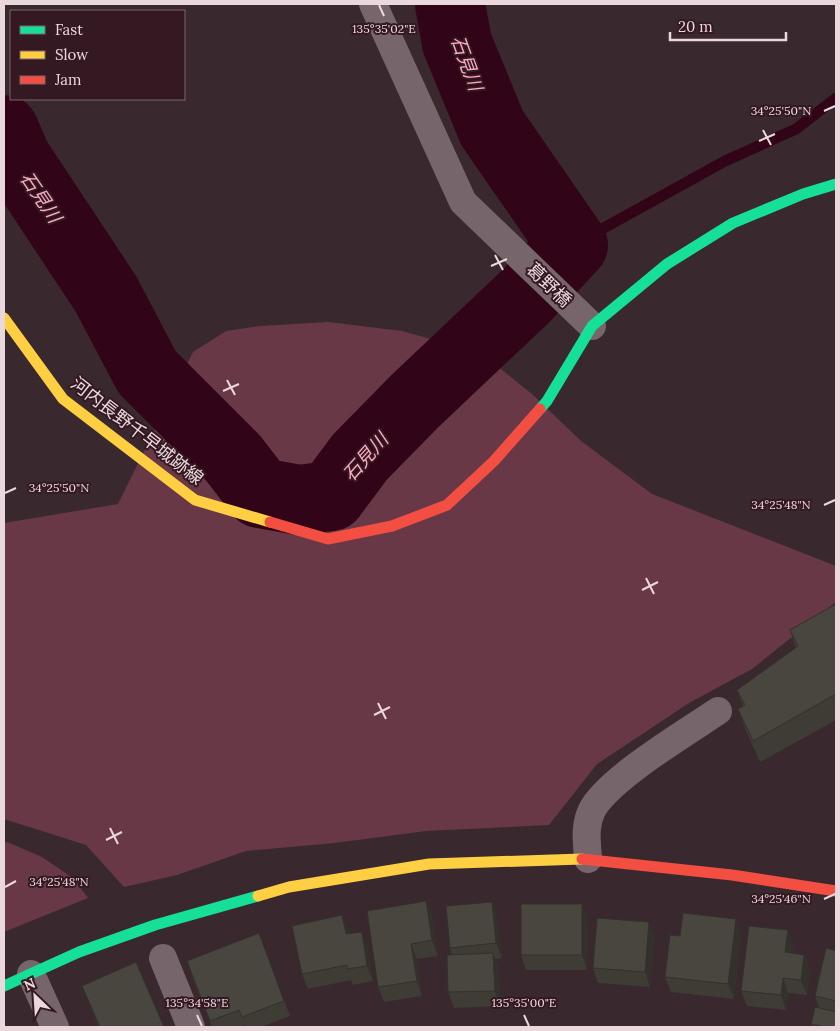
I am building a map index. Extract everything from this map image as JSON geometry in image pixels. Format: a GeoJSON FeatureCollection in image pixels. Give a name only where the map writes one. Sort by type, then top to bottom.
{"type":"FeatureCollection","features":[{"type":"Feature","properties":{"kind":"main road","name":"河内長野千早城跡線"},"geometry":{"type":"LineString","coordinates":[[4,318],[63,400],[195,500],[328,539],[392,526],[447,505],[494,461],[547,401],[592,326],[667,264],[733,223],[802,194],[836,184]]}},
{"type":"Feature","properties":{"kind":"main road"},"geometry":{"type":"LineString","coordinates":[[4,986],[79,952],[155,925],[289,887],[429,864],[588,859],[732,875],[836,891]]}},
{"type":"Feature","properties":{"kind":"street","name":"葛野橋"},"geometry":{"type":"LineString","coordinates":[[373,4],[463,202],[592,326]]}},
{"type":"Feature","properties":{"kind":"street"},"geometry":{"type":"LineString","coordinates":[[588,859],[586,828],[592,809],[615,784],[718,711]]}},
{"type":"Feature","properties":{"kind":"street"},"geometry":{"type":"LineString","coordinates":[[163,958],[191,1027]]}},
{"type":"Feature","properties":{"kind":"street"},"geometry":{"type":"LineString","coordinates":[[31,974],[55,1027]]}},
{"type":"Feature","properties":{"kind":"shaded area"},"geometry":{"type":"Polygon","coordinates":[[[328,322],[402,331],[481,353],[532,394],[581,441],[652,494],[836,566],[836,602],[752,669],[689,703],[597,764],[549,825],[426,831],[335,843],[246,851],[177,875],[124,887],[86,845],[4,819],[4,523],[118,504],[193,352],[226,331],[260,326],[328,322]]]}},
{"type":"Feature","properties":{"kind":"shaded area"},"geometry":{"type":"Polygon","coordinates":[[[7,842],[42,857],[73,878],[88,898],[4,932],[4,843],[7,842]]]}},
{"type":"Feature","properties":{"kind":"building"},"geometry":{"type":"Polygon","coordinates":[[[836,604],[836,694],[753,741],[738,709],[745,705],[737,690],[798,646],[790,630],[836,604]]]}},
{"type":"Feature","properties":{"kind":"building"},"geometry":{"type":"Polygon","coordinates":[[[426,901],[432,940],[411,944],[417,981],[378,987],[367,911],[426,901]]]}},
{"type":"Feature","properties":{"kind":"building"},"geometry":{"type":"Polygon","coordinates":[[[492,902],[496,943],[450,948],[446,906],[492,902]]]}},
{"type":"Feature","properties":{"kind":"building"},"geometry":{"type":"Polygon","coordinates":[[[521,904],[582,904],[582,955],[521,955],[521,904]]]}},
{"type":"Feature","properties":{"kind":"building"},"geometry":{"type":"Polygon","coordinates":[[[683,913],[736,919],[728,984],[665,977],[670,935],[680,936],[683,913]]]}},
{"type":"Feature","properties":{"kind":"building"},"geometry":{"type":"Polygon","coordinates":[[[342,915],[346,934],[362,932],[367,966],[347,969],[347,965],[302,974],[292,926],[342,915]]]}},
{"type":"Feature","properties":{"kind":"building"},"geometry":{"type":"Polygon","coordinates":[[[597,918],[649,922],[645,972],[593,968],[597,918]]]}},
{"type":"Feature","properties":{"kind":"building"},"geometry":{"type":"Polygon","coordinates":[[[749,926],[788,930],[785,952],[804,955],[801,980],[783,978],[781,995],[741,991],[749,926]]]}},
{"type":"Feature","properties":{"kind":"building"},"geometry":{"type":"Polygon","coordinates":[[[259,933],[284,1001],[242,1017],[239,1010],[210,1021],[187,961],[259,933]]]}},
{"type":"Feature","properties":{"kind":"building"},"geometry":{"type":"Polygon","coordinates":[[[826,948],[836,951],[836,1001],[815,996],[826,948]]]}},
{"type":"Feature","properties":{"kind":"building"},"geometry":{"type":"Polygon","coordinates":[[[493,953],[495,991],[448,992],[447,955],[493,953]]]}},
{"type":"Feature","properties":{"kind":"building"},"geometry":{"type":"Polygon","coordinates":[[[136,962],[164,1027],[100,1027],[82,986],[136,962]]]}},
{"type":"Feature","properties":{"kind":"building"},"geometry":{"type":"Polygon","coordinates":[[[815,1007],[836,1012],[836,1027],[811,1024],[815,1007]]]}},
{"type":"Feature","properties":{"kind":"waterway","name":"石見川"},"geometry":{"type":"LineString","coordinates":[[4,130],[16,158],[106,294],[147,372],[233,458],[260,493],[299,500],[331,496],[360,457],[415,401],[525,297],[573,245],[492,128],[457,43],[450,4]]}},
{"type":"Feature","properties":{"kind":"waterway"},"geometry":{"type":"LineString","coordinates":[[573,245],[725,161],[796,129],[836,98]]}},
{"type":"Feature","properties":{"kind":"traffic: fast"},"geometry":{"type":"LineString","coordinates":[[540,409],[547,401],[592,326],[667,264],[733,223],[803,194],[836,184]]}},
{"type":"Feature","properties":{"kind":"traffic: fast"},"geometry":{"type":"LineString","coordinates":[[4,986],[79,952],[155,925],[258,896]]}},
{"type":"Feature","properties":{"kind":"traffic: slow"},"geometry":{"type":"LineString","coordinates":[[4,318],[63,399],[195,500],[270,522]]}},
{"type":"Feature","properties":{"kind":"traffic: slow"},"geometry":{"type":"LineString","coordinates":[[258,896],[289,887],[429,864],[582,859]]}},
{"type":"Feature","properties":{"kind":"traffic: jam"},"geometry":{"type":"LineString","coordinates":[[270,522],[328,539],[392,526],[447,505],[494,461],[540,409]]}},
{"type":"Feature","properties":{"kind":"traffic: jam"},"geometry":{"type":"LineString","coordinates":[[582,859],[732,875],[836,891]]}}]}
